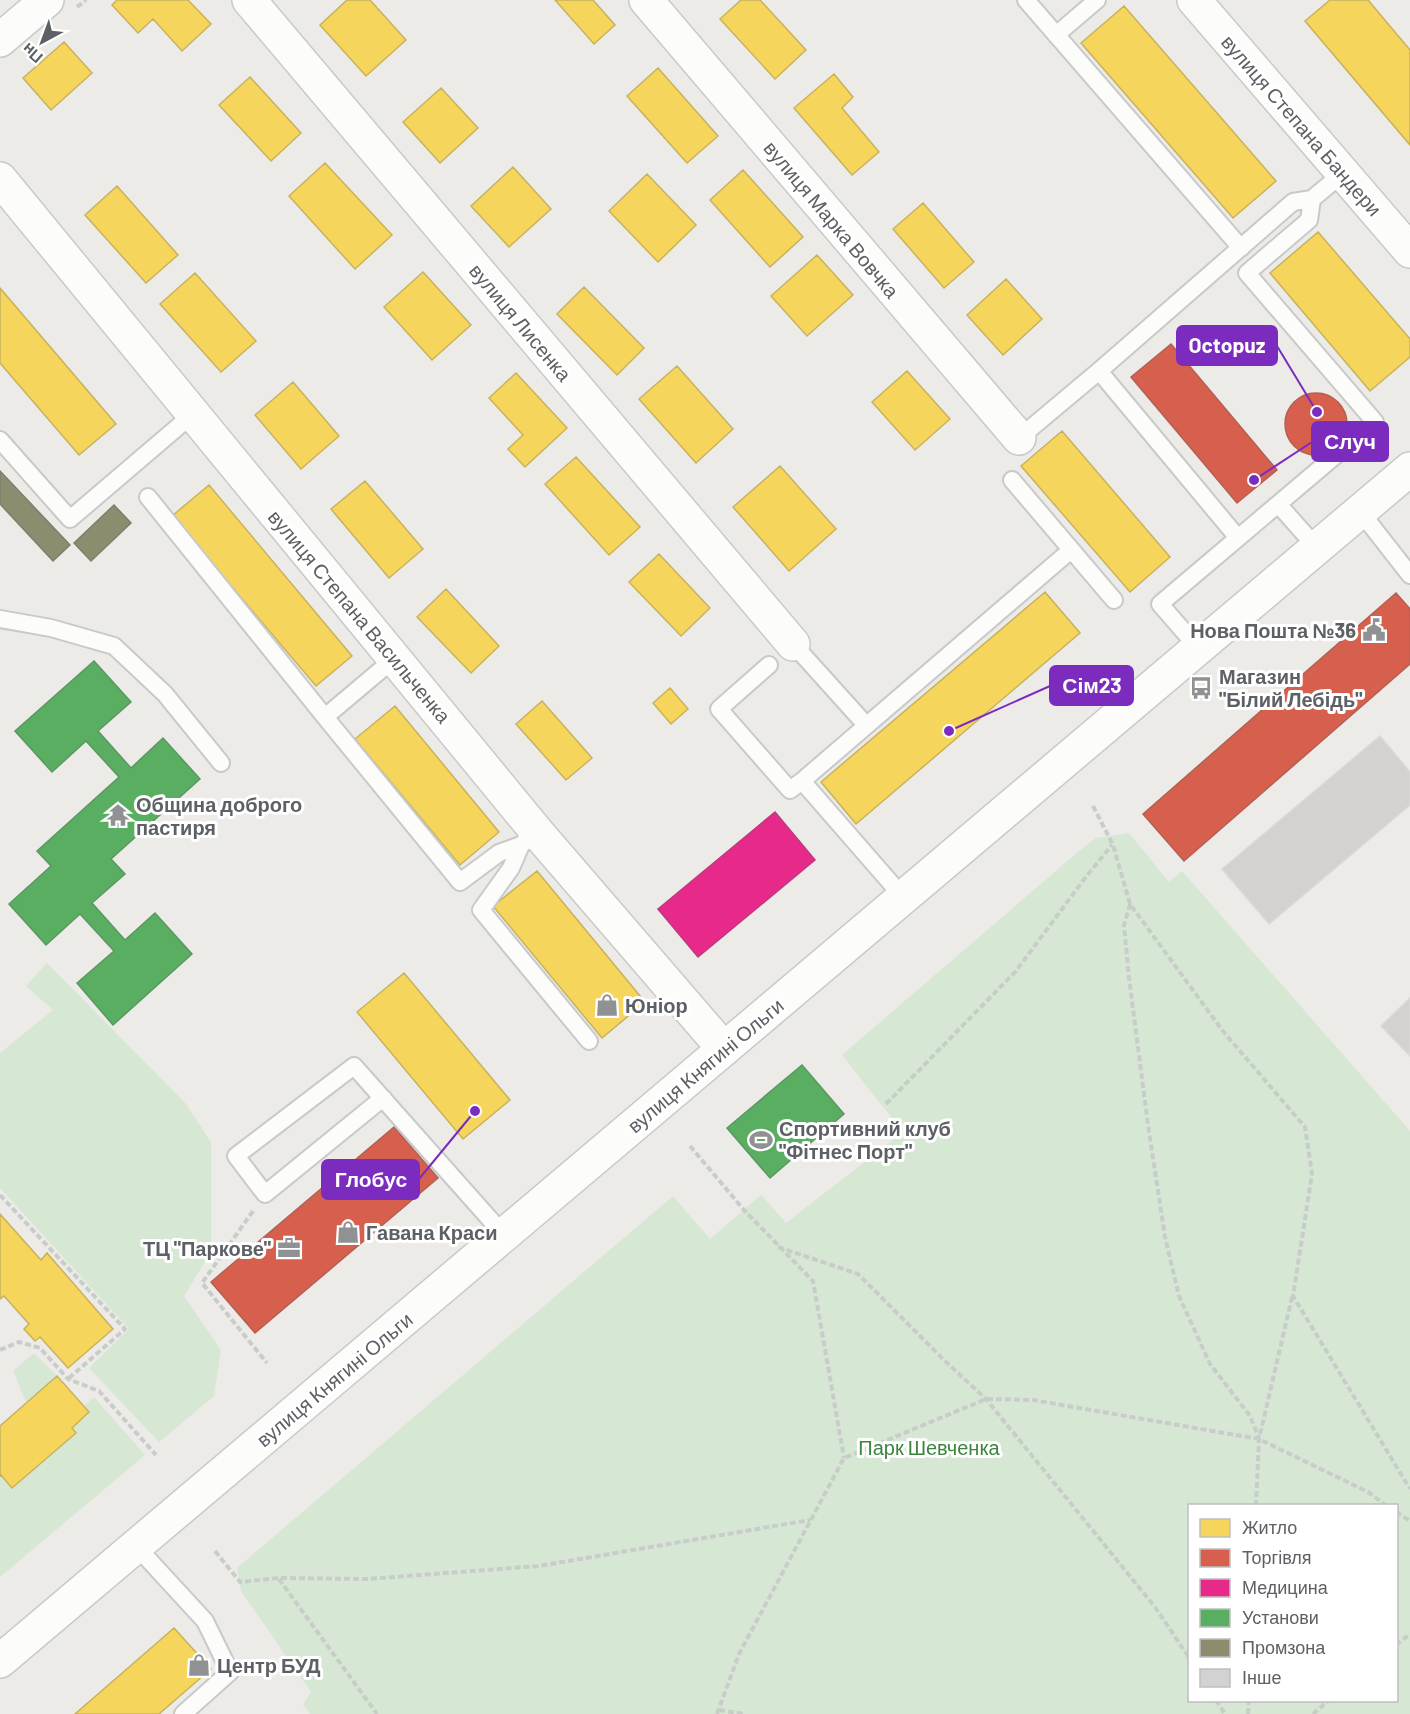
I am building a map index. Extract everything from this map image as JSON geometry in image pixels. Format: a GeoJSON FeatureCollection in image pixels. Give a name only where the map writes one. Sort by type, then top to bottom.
{"type":"FeatureCollection","features":[{"type":"Feature","properties":{"kind":"street"},"geometry":{"type":"LineString","coordinates":[[0,40],[47,0]]}},
{"type":"Feature","properties":{"kind":"street","name":"вулиця Лисенка"},"geometry":{"type":"LineString","coordinates":[[249,0],[793,644]]}},
{"type":"Feature","properties":{"kind":"street","name":"вулиця Марка Вовчка"},"geometry":{"type":"LineString","coordinates":[[646,0],[1019,438]]}},
{"type":"Feature","properties":{"kind":"street","name":"вулиця Степана Бандери"},"geometry":{"type":"LineString","coordinates":[[1194,0],[1410,251]]}},
{"type":"Feature","properties":{"kind":"street","name":"вулиця Степана Васильченка"},"geometry":{"type":"LineString","coordinates":[[0,179],[395,658],[529,839],[724,1049]]}},
{"type":"Feature","properties":{"kind":"street","name":"вулиця Княгині Ольги"},"geometry":{"type":"LineString","coordinates":[[0,1661],[1410,469]]}},
{"type":"Feature","properties":{"kind":"lane"},"geometry":{"type":"LineString","coordinates":[[1026,0],[1241,248]]}},
{"type":"Feature","properties":{"kind":"lane"},"geometry":{"type":"LineString","coordinates":[[1056,35],[1096,0]]}},
{"type":"Feature","properties":{"kind":"lane"},"geometry":{"type":"LineString","coordinates":[[1019,438],[1293,202],[1312,199],[1343,173]]}},
{"type":"Feature","properties":{"kind":"lane"},"geometry":{"type":"LineString","coordinates":[[1199,649],[1160,604],[1375,422],[1247,273],[1309,220],[1312,199]]}},
{"type":"Feature","properties":{"kind":"lane"},"geometry":{"type":"LineString","coordinates":[[1100,370],[1238,538]]}},
{"type":"Feature","properties":{"kind":"lane"},"geometry":{"type":"LineString","coordinates":[[0,440],[70,519],[193,414]]}},
{"type":"Feature","properties":{"kind":"lane"},"geometry":{"type":"LineString","coordinates":[[1012,480],[1114,600]]}},
{"type":"Feature","properties":{"kind":"lane"},"geometry":{"type":"LineString","coordinates":[[148,497],[460,882],[499,853],[529,839]]}},
{"type":"Feature","properties":{"kind":"lane"},"geometry":{"type":"LineString","coordinates":[[1278,504],[1317,548]]}},
{"type":"Feature","properties":{"kind":"lane"},"geometry":{"type":"LineString","coordinates":[[1360,511],[1410,575]]}},
{"type":"Feature","properties":{"kind":"lane"},"geometry":{"type":"LineString","coordinates":[[769,665],[719,710],[790,790],[1071,550]]}},
{"type":"Feature","properties":{"kind":"lane"},"geometry":{"type":"LineString","coordinates":[[0,620],[51,628],[114,646],[165,694],[221,763]]}},
{"type":"Feature","properties":{"kind":"lane"},"geometry":{"type":"LineString","coordinates":[[793,644],[866,725]]}},
{"type":"Feature","properties":{"kind":"lane"},"geometry":{"type":"LineString","coordinates":[[325,717],[395,658]]}},
{"type":"Feature","properties":{"kind":"lane"},"geometry":{"type":"LineString","coordinates":[[802,782],[903,897]]}},
{"type":"Feature","properties":{"kind":"lane"},"geometry":{"type":"LineString","coordinates":[[529,839],[481,910],[589,1041]]}},
{"type":"Feature","properties":{"kind":"lane"},"geometry":{"type":"LineString","coordinates":[[383,1098],[265,1194],[236,1156],[354,1066],[383,1098],[504,1235]]}},
{"type":"Feature","properties":{"kind":"lane"},"geometry":{"type":"LineString","coordinates":[[136,1546],[205,1621],[230,1672],[183,1714]]}},
{"type":"Feature","properties":{"kind":"path"},"geometry":{"type":"LineString","coordinates":[[1093,806],[1113,845],[1130,904],[1222,1030],[1305,1126],[1311,1174],[1293,1296],[1259,1439],[1256,1504]]}},
{"type":"Feature","properties":{"kind":"path"},"geometry":{"type":"LineString","coordinates":[[886,1104],[1016,971],[1085,878],[1113,845]]}},
{"type":"Feature","properties":{"kind":"path"},"geometry":{"type":"LineString","coordinates":[[1130,904],[1124,925],[1129,978],[1165,1237],[1179,1296],[1210,1364],[1250,1416],[1259,1439]]}},
{"type":"Feature","properties":{"kind":"path"},"geometry":{"type":"LineString","coordinates":[[690,1146],[744,1210],[813,1281],[844,1458],[739,1654],[718,1712],[746,1714]]}},
{"type":"Feature","properties":{"kind":"path"},"geometry":{"type":"LineString","coordinates":[[265,1194],[202,1283],[267,1363]]}},
{"type":"Feature","properties":{"kind":"path"},"geometry":{"type":"LineString","coordinates":[[0,1195],[124,1329],[68,1379]]}},
{"type":"Feature","properties":{"kind":"path"},"geometry":{"type":"LineString","coordinates":[[778,1247],[858,1274],[945,1361],[987,1399],[1155,1606],[1188,1656]]}},
{"type":"Feature","properties":{"kind":"path"},"geometry":{"type":"LineString","coordinates":[[1293,1296],[1410,1489]]}},
{"type":"Feature","properties":{"kind":"path"},"geometry":{"type":"LineString","coordinates":[[0,1350],[19,1342],[40,1348],[68,1379],[99,1391],[156,1455]]}},
{"type":"Feature","properties":{"kind":"path"},"geometry":{"type":"LineString","coordinates":[[844,1458],[987,1399],[1033,1400],[1259,1439],[1368,1492],[1384,1504]]}},
{"type":"Feature","properties":{"kind":"path"},"geometry":{"type":"LineString","coordinates":[[215,1551],[240,1581],[279,1578],[368,1579],[538,1566],[811,1519]]}},
{"type":"Feature","properties":{"kind":"path"},"geometry":{"type":"LineString","coordinates":[[279,1578],[377,1714]]}},
{"type":"Feature","properties":{"kind":"path"},"geometry":{"type":"LineString","coordinates":[[1398,1643],[1410,1634]]}},
{"type":"Feature","properties":{"kind":"path"},"geometry":{"type":"LineString","coordinates":[[1313,1714],[1328,1702]]}},
{"type":"Feature","properties":{"kind":"green space","name":"Парк Шевченка"},"geometry":{"type":"Polygon","coordinates":[[[1129,833],[1169,882],[1182,871],[1410,1131],[1410,1714],[310,1714],[303,1705],[311,1692],[241,1591],[237,1568],[673,1196],[710,1239],[761,1195],[786,1223],[903,1132],[842,1055],[1096,838],[1129,833]]]}},
{"type":"Feature","properties":{"kind":"green space"},"geometry":{"type":"Polygon","coordinates":[[[47,963],[186,1104],[211,1142],[211,1252],[184,1296],[221,1350],[214,1396],[159,1442],[89,1368],[129,1329],[0,1188],[0,1053],[53,1010],[26,986],[47,963]]]}},
{"type":"Feature","properties":{"kind":"green space"},"geometry":{"type":"Polygon","coordinates":[[[34,1353],[57,1376],[26,1402],[13,1371],[34,1353]]]}},
{"type":"Feature","properties":{"kind":"green space"},"geometry":{"type":"Polygon","coordinates":[[[94,1397],[145,1455],[0,1577],[0,1476],[13,1488],[76,1433],[72,1428],[89,1413],[84,1406],[94,1397]]]}},
{"type":"Feature","properties":{"kind":"building: Житло"},"geometry":{"type":"Polygon","coordinates":[[[117,0],[188,0],[211,24],[182,51],[153,19],[138,33],[112,5],[117,0]]]}},
{"type":"Feature","properties":{"kind":"building: Житло"},"geometry":{"type":"Polygon","coordinates":[[[347,0],[370,0],[406,40],[366,76],[320,25],[347,0]]]}},
{"type":"Feature","properties":{"kind":"building: Житло"},"geometry":{"type":"Polygon","coordinates":[[[555,0],[593,0],[615,25],[594,44],[555,0]]]}},
{"type":"Feature","properties":{"kind":"building: Житло"},"geometry":{"type":"Polygon","coordinates":[[[741,0],[760,0],[806,50],[775,79],[720,19],[741,0]]]}},
{"type":"Feature","properties":{"kind":"building: Житло"},"geometry":{"type":"Polygon","coordinates":[[[1330,0],[1368,0],[1410,50],[1410,145],[1305,21],[1330,0]]]}},
{"type":"Feature","properties":{"kind":"building: Житло"},"geometry":{"type":"Polygon","coordinates":[[[1124,6],[1276,181],[1233,218],[1081,43],[1124,6]]]}},
{"type":"Feature","properties":{"kind":"building: Житло"},"geometry":{"type":"Polygon","coordinates":[[[64,42],[92,73],[51,110],[23,78],[64,42]]]}},
{"type":"Feature","properties":{"kind":"building: Житло"},"geometry":{"type":"Polygon","coordinates":[[[658,68],[718,136],[687,163],[627,96],[658,68]]]}},
{"type":"Feature","properties":{"kind":"building: Житло"},"geometry":{"type":"Polygon","coordinates":[[[834,74],[853,97],[842,108],[879,152],[852,175],[794,108],[834,74]]]}},
{"type":"Feature","properties":{"kind":"building: Житло"},"geometry":{"type":"Polygon","coordinates":[[[250,77],[301,133],[271,161],[219,105],[250,77]]]}},
{"type":"Feature","properties":{"kind":"building: Житло"},"geometry":{"type":"Polygon","coordinates":[[[441,88],[478,128],[440,163],[403,122],[441,88]]]}},
{"type":"Feature","properties":{"kind":"building: Житло"},"geometry":{"type":"Polygon","coordinates":[[[325,163],[392,235],[355,269],[289,196],[325,163]]]}},
{"type":"Feature","properties":{"kind":"building: Житло"},"geometry":{"type":"Polygon","coordinates":[[[513,167],[551,209],[509,247],[471,206],[513,167]]]}},
{"type":"Feature","properties":{"kind":"building: Житло"},"geometry":{"type":"Polygon","coordinates":[[[743,170],[803,237],[770,267],[710,200],[743,170]]]}},
{"type":"Feature","properties":{"kind":"building: Житло"},"geometry":{"type":"Polygon","coordinates":[[[647,174],[696,225],[658,262],[609,211],[647,174]]]}},
{"type":"Feature","properties":{"kind":"building: Житло"},"geometry":{"type":"Polygon","coordinates":[[[117,186],[178,255],[146,283],[85,215],[117,186]]]}},
{"type":"Feature","properties":{"kind":"building: Житло"},"geometry":{"type":"Polygon","coordinates":[[[923,203],[974,262],[944,288],[893,229],[923,203]]]}},
{"type":"Feature","properties":{"kind":"building: Житло"},"geometry":{"type":"Polygon","coordinates":[[[1318,232],[1410,339],[1410,357],[1370,391],[1270,273],[1318,232]]]}},
{"type":"Feature","properties":{"kind":"building: Житло"},"geometry":{"type":"Polygon","coordinates":[[[817,255],[853,295],[807,336],[771,296],[817,255]]]}},
{"type":"Feature","properties":{"kind":"building: Житло"},"geometry":{"type":"Polygon","coordinates":[[[423,272],[471,325],[432,360],[384,307],[423,272]]]}},
{"type":"Feature","properties":{"kind":"building: Житло"},"geometry":{"type":"Polygon","coordinates":[[[195,273],[256,341],[221,372],[160,304],[195,273]]]}},
{"type":"Feature","properties":{"kind":"building: Житло"},"geometry":{"type":"Polygon","coordinates":[[[1006,279],[1042,319],[1003,355],[967,315],[1006,279]]]}},
{"type":"Feature","properties":{"kind":"building: Житло"},"geometry":{"type":"Polygon","coordinates":[[[584,287],[644,348],[617,375],[557,314],[584,287]]]}},
{"type":"Feature","properties":{"kind":"building: Житло"},"geometry":{"type":"Polygon","coordinates":[[[0,288],[116,424],[79,455],[0,363],[0,288]]]}},
{"type":"Feature","properties":{"kind":"building: Житло"},"geometry":{"type":"Polygon","coordinates":[[[677,366],[733,429],[696,463],[639,399],[677,366]]]}},
{"type":"Feature","properties":{"kind":"building: Житло"},"geometry":{"type":"Polygon","coordinates":[[[907,371],[950,419],[915,450],[872,402],[907,371]]]}},
{"type":"Feature","properties":{"kind":"building: Житло"},"geometry":{"type":"Polygon","coordinates":[[[516,373],[567,428],[525,467],[508,449],[523,435],[489,398],[516,373]]]}},
{"type":"Feature","properties":{"kind":"building: Житло"},"geometry":{"type":"Polygon","coordinates":[[[293,382],[339,436],[301,469],[255,415],[293,382]]]}},
{"type":"Feature","properties":{"kind":"building: Житло"},"geometry":{"type":"Polygon","coordinates":[[[1062,431],[1170,557],[1130,592],[1021,466],[1062,431]]]}},
{"type":"Feature","properties":{"kind":"building: Житло"},"geometry":{"type":"Polygon","coordinates":[[[576,457],[640,527],[609,555],[545,484],[576,457]]]}},
{"type":"Feature","properties":{"kind":"building: Житло"},"geometry":{"type":"Polygon","coordinates":[[[780,466],[836,529],[789,571],[733,507],[780,466]]]}},
{"type":"Feature","properties":{"kind":"building: Житло"},"geometry":{"type":"Polygon","coordinates":[[[365,481],[423,549],[389,578],[331,509],[365,481]]]}},
{"type":"Feature","properties":{"kind":"building: Житло"},"geometry":{"type":"Polygon","coordinates":[[[209,485],[352,656],[316,686],[172,516],[209,485]]]}},
{"type":"Feature","properties":{"kind":"building: Житло"},"geometry":{"type":"Polygon","coordinates":[[[659,554],[710,608],[681,636],[629,582],[659,554]]]}},
{"type":"Feature","properties":{"kind":"building: Житло"},"geometry":{"type":"Polygon","coordinates":[[[446,589],[499,646],[471,673],[417,617],[446,589]]]}},
{"type":"Feature","properties":{"kind":"building: Житло"},"geometry":{"type":"Polygon","coordinates":[[[1045,592],[1080,633],[856,824],[821,782],[1045,592]]]}},
{"type":"Feature","properties":{"kind":"building: Житло"},"geometry":{"type":"Polygon","coordinates":[[[670,688],[688,709],[671,724],[653,703],[670,688]]]}},
{"type":"Feature","properties":{"kind":"building: Житло"},"geometry":{"type":"Polygon","coordinates":[[[542,701],[592,758],[566,780],[516,724],[542,701]]]}},
{"type":"Feature","properties":{"kind":"building: Житло"},"geometry":{"type":"Polygon","coordinates":[[[395,706],[499,832],[460,865],[355,739],[395,706]]]}},
{"type":"Feature","properties":{"kind":"building: Житло"},"geometry":{"type":"Polygon","coordinates":[[[537,871],[645,1002],[602,1038],[493,906],[537,871]]]}},
{"type":"Feature","properties":{"kind":"building: Житло"},"geometry":{"type":"Polygon","coordinates":[[[404,973],[510,1100],[463,1139],[357,1012],[404,973]]]}},
{"type":"Feature","properties":{"kind":"building: Житло"},"geometry":{"type":"Polygon","coordinates":[[[0,1214],[41,1260],[47,1253],[113,1329],[68,1368],[40,1337],[35,1341],[24,1329],[29,1324],[4,1296],[0,1299],[0,1214]]]}},
{"type":"Feature","properties":{"kind":"building: Житло"},"geometry":{"type":"Polygon","coordinates":[[[57,1376],[89,1412],[72,1428],[76,1433],[12,1488],[0,1476],[0,1426],[57,1376]]]}},
{"type":"Feature","properties":{"kind":"building: Житло"},"geometry":{"type":"Polygon","coordinates":[[[174,1628],[211,1669],[159,1714],[75,1714],[174,1628]]]}},
{"type":"Feature","properties":{"kind":"building: Торгівля"},"geometry":{"type":"Polygon","coordinates":[[[1171,344],[1277,470],[1237,503],[1131,377],[1171,344]]]}},
{"type":"Feature","properties":{"kind":"building: Торгівля"},"geometry":{"type":"Polygon","coordinates":[[[1316,393],[1338,402],[1347,424],[1338,446],[1316,455],[1294,446],[1285,424],[1294,402],[1316,393]]]}},
{"type":"Feature","properties":{"kind":"building: Торгівля"},"geometry":{"type":"Polygon","coordinates":[[[1396,593],[1410,609],[1410,664],[1184,861],[1143,814],[1396,593]]]}},
{"type":"Feature","properties":{"kind":"building: Торгівля"},"geometry":{"type":"Polygon","coordinates":[[[394,1127],[438,1178],[255,1333],[211,1282],[394,1127]]]}},
{"type":"Feature","properties":{"kind":"building: Медицина"},"geometry":{"type":"Polygon","coordinates":[[[775,812],[815,860],[698,957],[658,909],[775,812]]]}},
{"type":"Feature","properties":{"kind":"building: Установи","name":"Община доброго пастиря"},"geometry":{"type":"Polygon","coordinates":[[[94,661],[131,702],[98,731],[131,768],[163,738],[200,779],[111,859],[125,874],[92,903],[125,940],[155,913],[192,954],[113,1025],[77,983],[114,951],[80,914],[46,945],[9,904],[51,866],[37,851],[119,777],[86,741],[52,772],[15,731],[94,661]]]}},
{"type":"Feature","properties":{"kind":"building: Установи"},"geometry":{"type":"Polygon","coordinates":[[[802,1065],[844,1114],[770,1178],[727,1128],[802,1065]]]}},
{"type":"Feature","properties":{"kind":"building: Промзона"},"geometry":{"type":"Polygon","coordinates":[[[0,471],[70,545],[53,561],[0,504],[0,471]]]}},
{"type":"Feature","properties":{"kind":"building: Промзона"},"geometry":{"type":"Polygon","coordinates":[[[114,505],[131,523],[91,561],[74,543],[114,505]]]}},
{"type":"Feature","properties":{"kind":"building: Інше"},"geometry":{"type":"Polygon","coordinates":[[[1380,736],[1410,772],[1410,805],[1269,924],[1222,869],[1380,736]]]}},
{"type":"Feature","properties":{"kind":"building: Інше"},"geometry":{"type":"Polygon","coordinates":[[[1410,998],[1410,1056],[1381,1026],[1410,998]]]}},
{"type":"Feature","properties":{"kind":"place","name":"Octopuz"},"geometry":{"type":"Point","coordinates":[1317,412]}},
{"type":"Feature","properties":{"kind":"place","name":"Случ"},"geometry":{"type":"Point","coordinates":[1254,480]}},
{"type":"Feature","properties":{"kind":"place","name":"Нова Пошта №36"},"geometry":{"type":"Point","coordinates":[1374,630]}},
{"type":"Feature","properties":{"kind":"place","name":"Магазин \"Білий Лебідь\""},"geometry":{"type":"Point","coordinates":[1201,688]}},
{"type":"Feature","properties":{"kind":"place","name":"Сім23"},"geometry":{"type":"Point","coordinates":[949,731]}},
{"type":"Feature","properties":{"kind":"place","name":"Община доброго пастиря"},"geometry":{"type":"Point","coordinates":[118,815]}},
{"type":"Feature","properties":{"kind":"place","name":"Юніор"},"geometry":{"type":"Point","coordinates":[607,1005]}},
{"type":"Feature","properties":{"kind":"place","name":"Глобус"},"geometry":{"type":"Point","coordinates":[475,1111]}},
{"type":"Feature","properties":{"kind":"place","name":"Спортивний клуб \"Фітнес Порт\""},"geometry":{"type":"Point","coordinates":[761,1140]}},
{"type":"Feature","properties":{"kind":"place","name":"Гавана Краси"},"geometry":{"type":"Point","coordinates":[348,1232]}},
{"type":"Feature","properties":{"kind":"place","name":"ТЦ \"Паркове\""},"geometry":{"type":"Point","coordinates":[289,1248]}},
{"type":"Feature","properties":{"kind":"place","name":"Центр БУД"},"geometry":{"type":"Point","coordinates":[199,1665]}}]}
